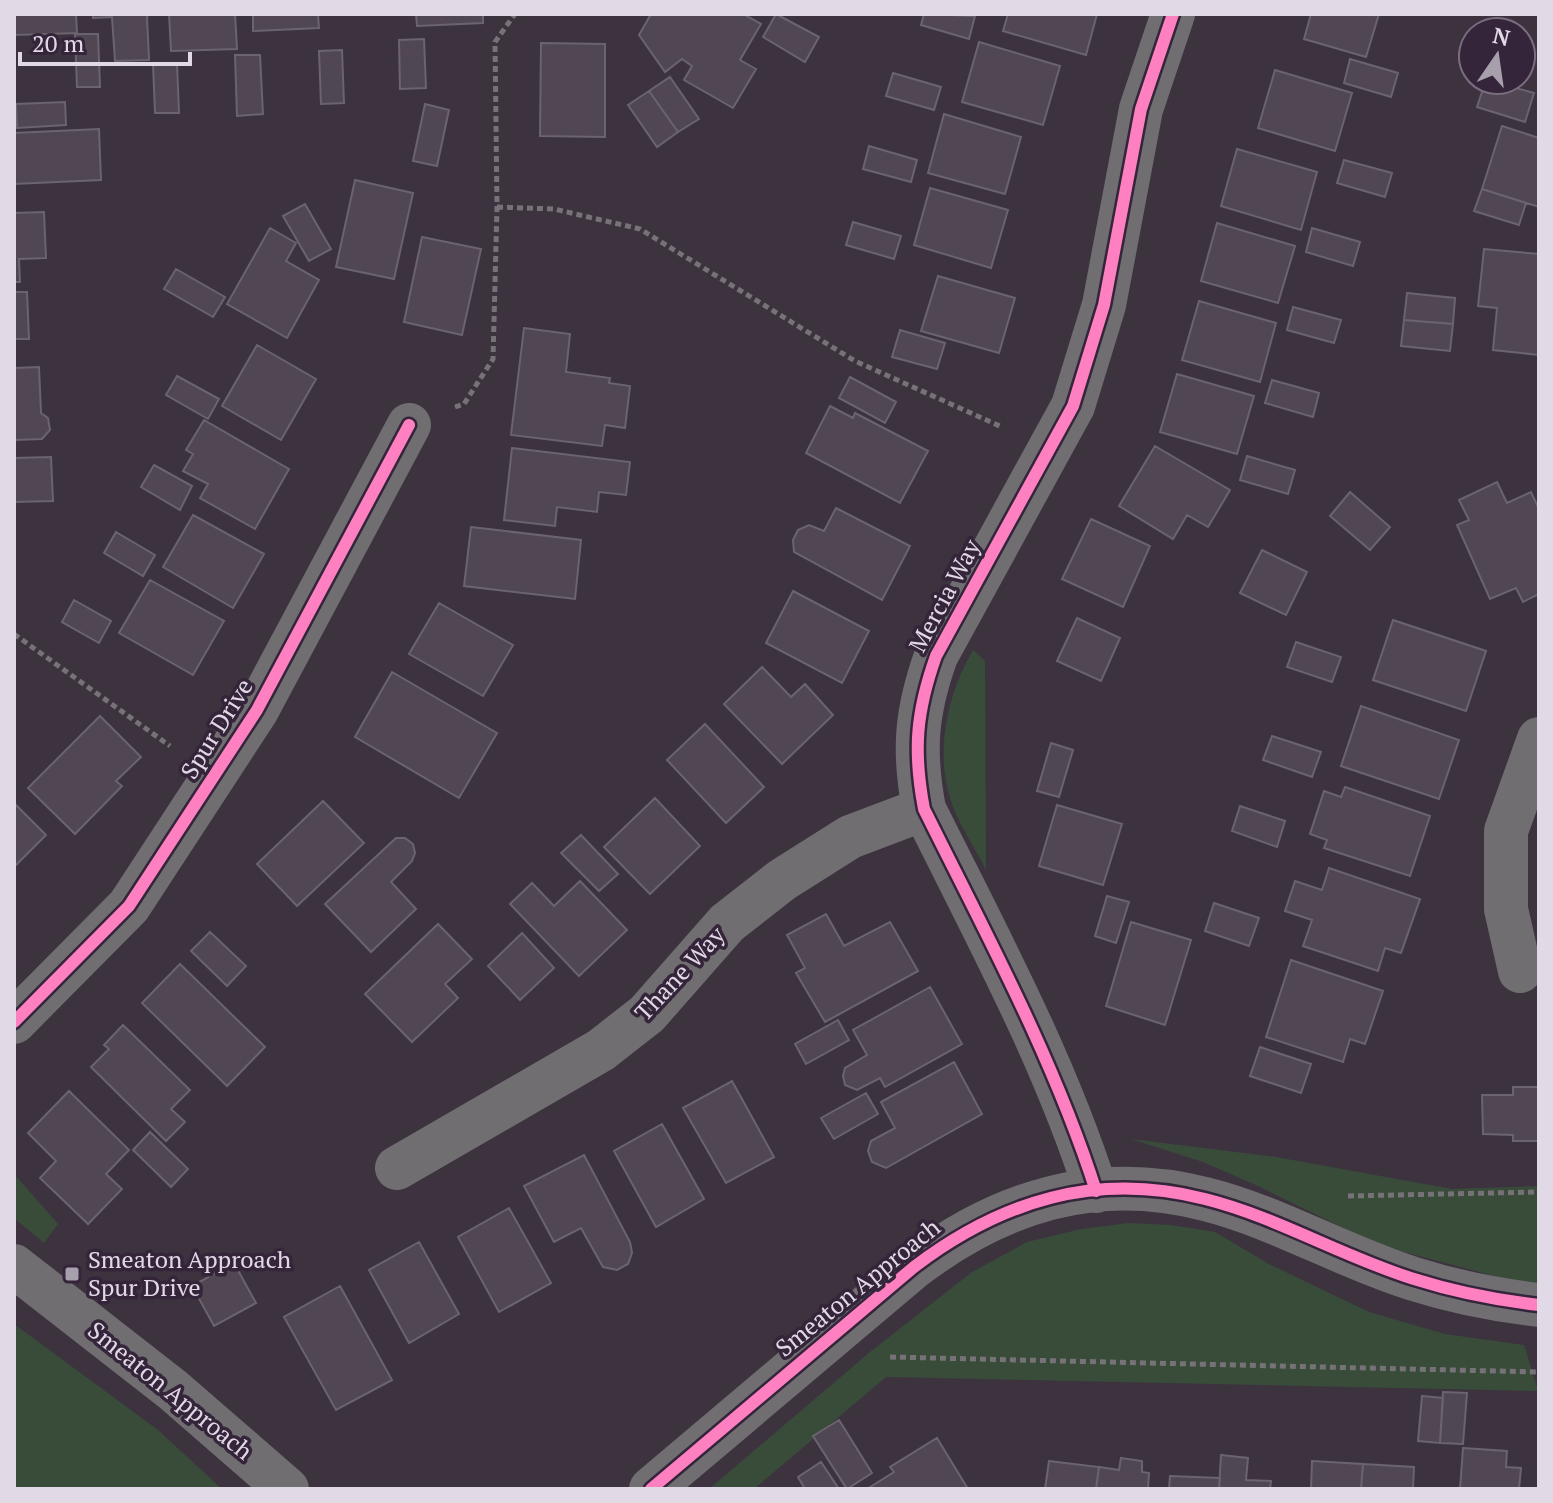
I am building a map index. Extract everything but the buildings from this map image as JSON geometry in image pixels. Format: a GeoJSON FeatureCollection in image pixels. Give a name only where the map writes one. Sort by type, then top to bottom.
{"type":"FeatureCollection","features":[{"type":"Feature","properties":{"kind":"street","name":"Mercia Way"},"geometry":{"type":"LineString","coordinates":[[1096,1191],[1067,1105],[1037,1037],[924,809],[916,731],[923,693],[936,656],[1073,406],[1104,305],[1141,109],[1173,14]]}},
{"type":"Feature","properties":{"kind":"street","name":"Spur Drive"},"geometry":{"type":"LineString","coordinates":[[14,1022],[129,906],[257,710],[409,425]]}},
{"type":"Feature","properties":{"kind":"street"},"geometry":{"type":"LineString","coordinates":[[1520,971],[1506,909],[1506,831],[1539,739]]}},
{"type":"Feature","properties":{"kind":"street","name":"Thane Way"},"geometry":{"type":"LineString","coordinates":[[397,1168],[601,1050],[647,1014],[727,923],[782,880],[850,837],[924,809]]}},
{"type":"Feature","properties":{"kind":"street","name":"Smeaton Approach"},"geometry":{"type":"LineString","coordinates":[[651,1489],[950,1240],[988,1219],[1030,1203],[1073,1193],[1162,1191],[1205,1199],[1412,1279],[1457,1292],[1539,1305]]}},
{"type":"Feature","properties":{"kind":"street","name":"Smeaton Approach"},"geometry":{"type":"LineString","coordinates":[[14,1266],[173,1390],[287,1489]]}},
{"type":"Feature","properties":{"kind":"path"},"geometry":{"type":"LineString","coordinates":[[409,425],[464,404],[493,359],[497,207],[495,42],[515,14]]}},
{"type":"Feature","properties":{"kind":"path"},"geometry":{"type":"LineString","coordinates":[[497,207],[554,209],[640,229],[855,361],[1051,449]]}},
{"type":"Feature","properties":{"kind":"path"},"geometry":{"type":"LineString","coordinates":[[14,634],[213,777]]}},
{"type":"Feature","properties":{"kind":"path"},"geometry":{"type":"LineString","coordinates":[[1332,1196],[1539,1192]]}},
{"type":"Feature","properties":{"kind":"path"},"geometry":{"type":"LineString","coordinates":[[889,1357],[1539,1372]]}},
{"type":"Feature","properties":{"kind":"green space"},"geometry":{"type":"Polygon","coordinates":[[[973,650],[985,661],[986,870],[960,823],[949,796],[945,774],[945,731],[949,710],[973,650]]]}},
{"type":"Feature","properties":{"kind":"green space"},"geometry":{"type":"Polygon","coordinates":[[[1131,1139],[1276,1157],[1452,1189],[1539,1186],[1539,1284],[1513,1281],[1378,1245],[1203,1162],[1131,1139]]]}},
{"type":"Feature","properties":{"kind":"green space"},"geometry":{"type":"Polygon","coordinates":[[[14,1174],[58,1224],[44,1243],[14,1218],[14,1174]]]}},
{"type":"Feature","properties":{"kind":"green space"},"geometry":{"type":"Polygon","coordinates":[[[1129,1223],[1215,1232],[1269,1264],[1369,1312],[1445,1334],[1524,1345],[1538,1391],[886,1377],[754,1489],[709,1489],[870,1352],[972,1272],[1027,1242],[1081,1229],[1129,1223]]]}},
{"type":"Feature","properties":{"kind":"green space"},"geometry":{"type":"Polygon","coordinates":[[[14,1324],[158,1430],[222,1489],[14,1489],[14,1324]]]}},
{"type":"Feature","properties":{"kind":"cycle path"},"geometry":{"type":"LineString","coordinates":[[1096,1191],[1039,1044],[924,809],[918,768],[918,732],[924,695],[936,656],[1073,406],[1104,305],[1141,109],[1173,14]]}},
{"type":"Feature","properties":{"kind":"cycle path"},"geometry":{"type":"LineString","coordinates":[[14,1022],[129,906],[257,710],[409,425]]}},
{"type":"Feature","properties":{"kind":"cycle path"},"geometry":{"type":"LineString","coordinates":[[651,1489],[914,1267],[981,1225],[1051,1198],[1088,1191],[1126,1189],[1165,1191],[1205,1199],[1258,1216],[1414,1279],[1476,1295],[1539,1305]]}},
{"type":"Feature","properties":{"kind":"place","name":"Smeaton Approach Spur Drive"},"geometry":{"type":"Point","coordinates":[72,1274]}}]}
